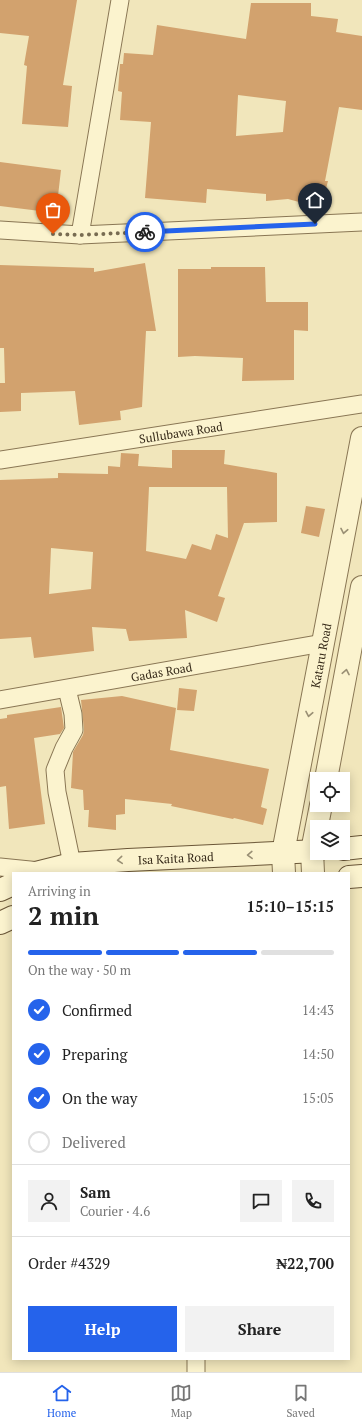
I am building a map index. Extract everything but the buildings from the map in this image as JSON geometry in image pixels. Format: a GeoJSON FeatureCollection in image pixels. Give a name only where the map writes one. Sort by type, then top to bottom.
{"type":"FeatureCollection","features":[{"type":"Feature","properties":{"kind":"street"},"geometry":{"type":"LineString","coordinates":[[80,235],[120,0]]}},
{"type":"Feature","properties":{"kind":"street"},"geometry":{"type":"LineString","coordinates":[[0,230],[80,235],[362,222]]}},
{"type":"Feature","properties":{"kind":"street","name":"Sullubawa Road"},"geometry":{"type":"LineString","coordinates":[[0,460],[362,404]]}},
{"type":"Feature","properties":{"kind":"street","name":"Kataru Road"},"geometry":{"type":"LineString","coordinates":[[283,863],[323,643],[356,502],[362,438]]}},
{"type":"Feature","properties":{"kind":"street"},"geometry":{"type":"LineString","coordinates":[[327,772],[362,587]]}},
{"type":"Feature","properties":{"kind":"street","name":"Gadas Road"},"geometry":{"type":"LineString","coordinates":[[0,700],[323,643]]}},
{"type":"Feature","properties":{"kind":"street"},"geometry":{"type":"LineString","coordinates":[[67,689],[73,714],[74,730],[64,748],[55,770],[57,792],[72,864]]}},
{"type":"Feature","properties":{"kind":"street"},"geometry":{"type":"LineString","coordinates":[[350,848],[362,847]]}},
{"type":"Feature","properties":{"kind":"street","name":"Isa Kaita Road"},"geometry":{"type":"LineString","coordinates":[[38,872],[72,864],[128,860],[283,863],[310,853]]}},
{"type":"Feature","properties":{"kind":"street"},"geometry":{"type":"LineString","coordinates":[[313,872],[314,860]]}},
{"type":"Feature","properties":{"kind":"street"},"geometry":{"type":"LineString","coordinates":[[0,867],[38,872]]}},
{"type":"Feature","properties":{"kind":"street"},"geometry":{"type":"LineString","coordinates":[[350,877],[362,876]]}},
{"type":"Feature","properties":{"kind":"street"},"geometry":{"type":"LineString","coordinates":[[0,890],[12,884]]}},
{"type":"Feature","properties":{"kind":"street"},"geometry":{"type":"LineString","coordinates":[[0,923],[12,917]]}},
{"type":"Feature","properties":{"kind":"street"},"geometry":{"type":"LineString","coordinates":[[196,1360],[196,1372]]}},
{"type":"Feature","properties":{"kind":"way so far"},"geometry":{"type":"LineString","coordinates":[[53,234],[80,235],[145,232]]}},
{"type":"Feature","properties":{"kind":"route"},"geometry":{"type":"LineString","coordinates":[[145,232],[315,224]]}}]}
